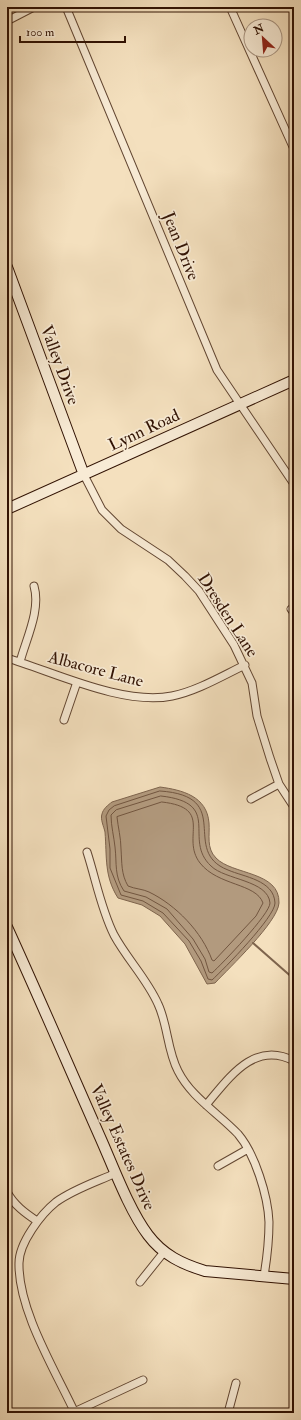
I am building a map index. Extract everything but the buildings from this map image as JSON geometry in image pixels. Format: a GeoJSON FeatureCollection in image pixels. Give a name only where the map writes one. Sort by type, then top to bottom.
{"type":"FeatureCollection","features":[{"type":"Feature","properties":{"kind":"street"},"geometry":{"type":"LineString","coordinates":[[7,21],[34,7]]}},
{"type":"Feature","properties":{"kind":"street","name":"Jean Drive"},"geometry":{"type":"LineString","coordinates":[[66,7],[218,370],[294,484]]}},
{"type":"Feature","properties":{"kind":"street"},"geometry":{"type":"LineString","coordinates":[[230,7],[294,149]]}},
{"type":"Feature","properties":{"kind":"street","name":"Valley Drive"},"geometry":{"type":"LineString","coordinates":[[7,267],[84,475]]}},
{"type":"Feature","properties":{"kind":"street","name":"Lynn Road"},"geometry":{"type":"LineString","coordinates":[[7,509],[294,380]]}},
{"type":"Feature","properties":{"kind":"street","name":"Dresden Lane"},"geometry":{"type":"LineString","coordinates":[[84,475],[102,510],[121,528],[168,560],[198,592],[234,645],[252,683],[260,728],[279,784],[294,807]]}},
{"type":"Feature","properties":{"kind":"street"},"geometry":{"type":"LineString","coordinates":[[20,662],[36,606],[34,586]]}},
{"type":"Feature","properties":{"kind":"street","name":"Albacore Lane"},"geometry":{"type":"LineString","coordinates":[[7,658],[77,682],[123,695],[150,698],[162,698],[189,690],[245,666]]}},
{"type":"Feature","properties":{"kind":"street"},"geometry":{"type":"LineString","coordinates":[[64,720],[77,682]]}},
{"type":"Feature","properties":{"kind":"street"},"geometry":{"type":"LineString","coordinates":[[251,800],[279,784]]}},
{"type":"Feature","properties":{"kind":"street"},"geometry":{"type":"LineString","coordinates":[[87,852],[100,900],[109,924],[121,947],[158,1003],[178,1070],[186,1083],[206,1105],[238,1135],[248,1149],[255,1165],[268,1214],[269,1236],[264,1276]]}},
{"type":"Feature","properties":{"kind":"street","name":"Valley Estates Drive"},"geometry":{"type":"LineString","coordinates":[[7,927],[11,946],[143,1228],[164,1252],[182,1264],[205,1271],[294,1279]]}},
{"type":"Feature","properties":{"kind":"street"},"geometry":{"type":"LineString","coordinates":[[206,1105],[236,1071],[248,1061],[272,1055],[294,1061]]}},
{"type":"Feature","properties":{"kind":"street"},"geometry":{"type":"LineString","coordinates":[[218,1166],[248,1149]]}},
{"type":"Feature","properties":{"kind":"street"},"geometry":{"type":"LineString","coordinates":[[116,1173],[72,1193],[55,1203],[37,1221],[26,1241],[19,1261],[21,1291],[31,1320],[74,1412],[143,1380]]}},
{"type":"Feature","properties":{"kind":"street"},"geometry":{"type":"LineString","coordinates":[[7,1192],[11,1200],[25,1213],[37,1221]]}},
{"type":"Feature","properties":{"kind":"street"},"geometry":{"type":"LineString","coordinates":[[140,1282],[164,1252]]}},
{"type":"Feature","properties":{"kind":"street"},"geometry":{"type":"LineString","coordinates":[[228,1413],[236,1383]]}},
{"type":"Feature","properties":{"kind":"water"},"geometry":{"type":"Polygon","coordinates":[[[160,787],[177,790],[192,796],[204,806],[209,823],[210,846],[216,858],[223,864],[264,879],[272,885],[277,893],[279,903],[277,911],[271,921],[262,933],[215,983],[207,984],[185,944],[160,916],[142,905],[118,898],[110,882],[107,866],[105,832],[101,818],[103,810],[112,802],[160,787]]]}},
{"type":"Feature","properties":{"kind":"waterway"},"geometry":{"type":"LineString","coordinates":[[253,943],[294,979]]}}]}
